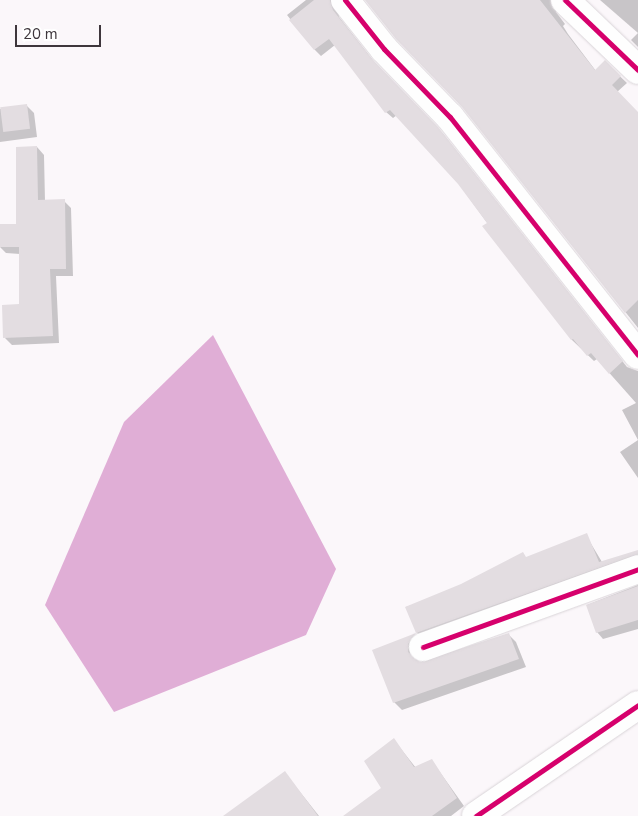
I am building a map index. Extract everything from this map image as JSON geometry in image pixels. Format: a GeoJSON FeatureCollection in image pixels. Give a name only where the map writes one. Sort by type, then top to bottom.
{"type":"FeatureCollection","features":[{"type":"Feature","properties":{"kind":"street"},"geometry":{"type":"LineString","coordinates":[[345,0],[384,49],[450,117],[638,355]]}},
{"type":"Feature","properties":{"kind":"street"},"geometry":{"type":"LineString","coordinates":[[573,3],[638,70]]}},
{"type":"Feature","properties":{"kind":"street"},"geometry":{"type":"LineString","coordinates":[[423,647],[638,569]]}},
{"type":"Feature","properties":{"kind":"street"},"geometry":{"type":"LineString","coordinates":[[476,816],[505,808],[638,704]]}},
{"type":"Feature","properties":{"kind":"shaded area"},"geometry":{"type":"Polygon","coordinates":[[[213,335],[336,569],[306,635],[114,712],[45,605],[124,422],[213,335]]]}},
{"type":"Feature","properties":{"kind":"building"},"geometry":{"type":"Polygon","coordinates":[[[314,0],[330,0],[333,10],[372,59],[438,127],[623,361],[609,374],[591,353],[587,356],[573,339],[571,340],[482,226],[487,223],[458,184],[390,110],[385,113],[329,39],[314,50],[289,20],[314,0]]]}},
{"type":"Feature","properties":{"kind":"building"},"geometry":{"type":"Polygon","coordinates":[[[365,0],[540,0],[595,70],[605,60],[621,76],[612,85],[638,112],[638,300],[625,313],[462,107],[396,39],[365,0]]]}},
{"type":"Feature","properties":{"kind":"building"},"geometry":{"type":"Polygon","coordinates":[[[27,104],[30,129],[3,132],[0,107],[27,104]]]}},
{"type":"Feature","properties":{"kind":"building"},"geometry":{"type":"Polygon","coordinates":[[[37,146],[38,200],[65,199],[66,269],[50,269],[53,336],[3,338],[2,305],[19,304],[19,247],[0,247],[0,224],[16,224],[16,147],[37,146]]]}},
{"type":"Feature","properties":{"kind":"building"},"geometry":{"type":"Polygon","coordinates":[[[587,533],[599,562],[638,550],[638,554],[416,633],[405,607],[461,584],[523,552],[526,557],[587,533]]]}},
{"type":"Feature","properties":{"kind":"building"},"geometry":{"type":"Polygon","coordinates":[[[638,586],[638,620],[596,633],[586,605],[638,586]]]}},
{"type":"Feature","properties":{"kind":"building"},"geometry":{"type":"Polygon","coordinates":[[[416,633],[408,644],[408,652],[420,662],[509,633],[519,659],[393,703],[372,650],[416,633]]]}},
{"type":"Feature","properties":{"kind":"building"},"geometry":{"type":"Polygon","coordinates":[[[394,738],[414,767],[432,759],[457,798],[432,816],[343,816],[381,788],[364,761],[394,738]]]}},
{"type":"Feature","properties":{"kind":"building"},"geometry":{"type":"Polygon","coordinates":[[[285,771],[318,816],[223,816],[285,771]]]}},
{"type":"Feature","properties":{"kind":"cycle path"},"geometry":{"type":"LineString","coordinates":[[345,0],[384,49],[450,117],[638,355]]}},
{"type":"Feature","properties":{"kind":"cycle path"},"geometry":{"type":"LineString","coordinates":[[565,0],[638,70]]}},
{"type":"Feature","properties":{"kind":"cycle path"},"geometry":{"type":"LineString","coordinates":[[423,647],[638,569]]}},
{"type":"Feature","properties":{"kind":"cycle path"},"geometry":{"type":"LineString","coordinates":[[476,816],[638,705]]}}]}
